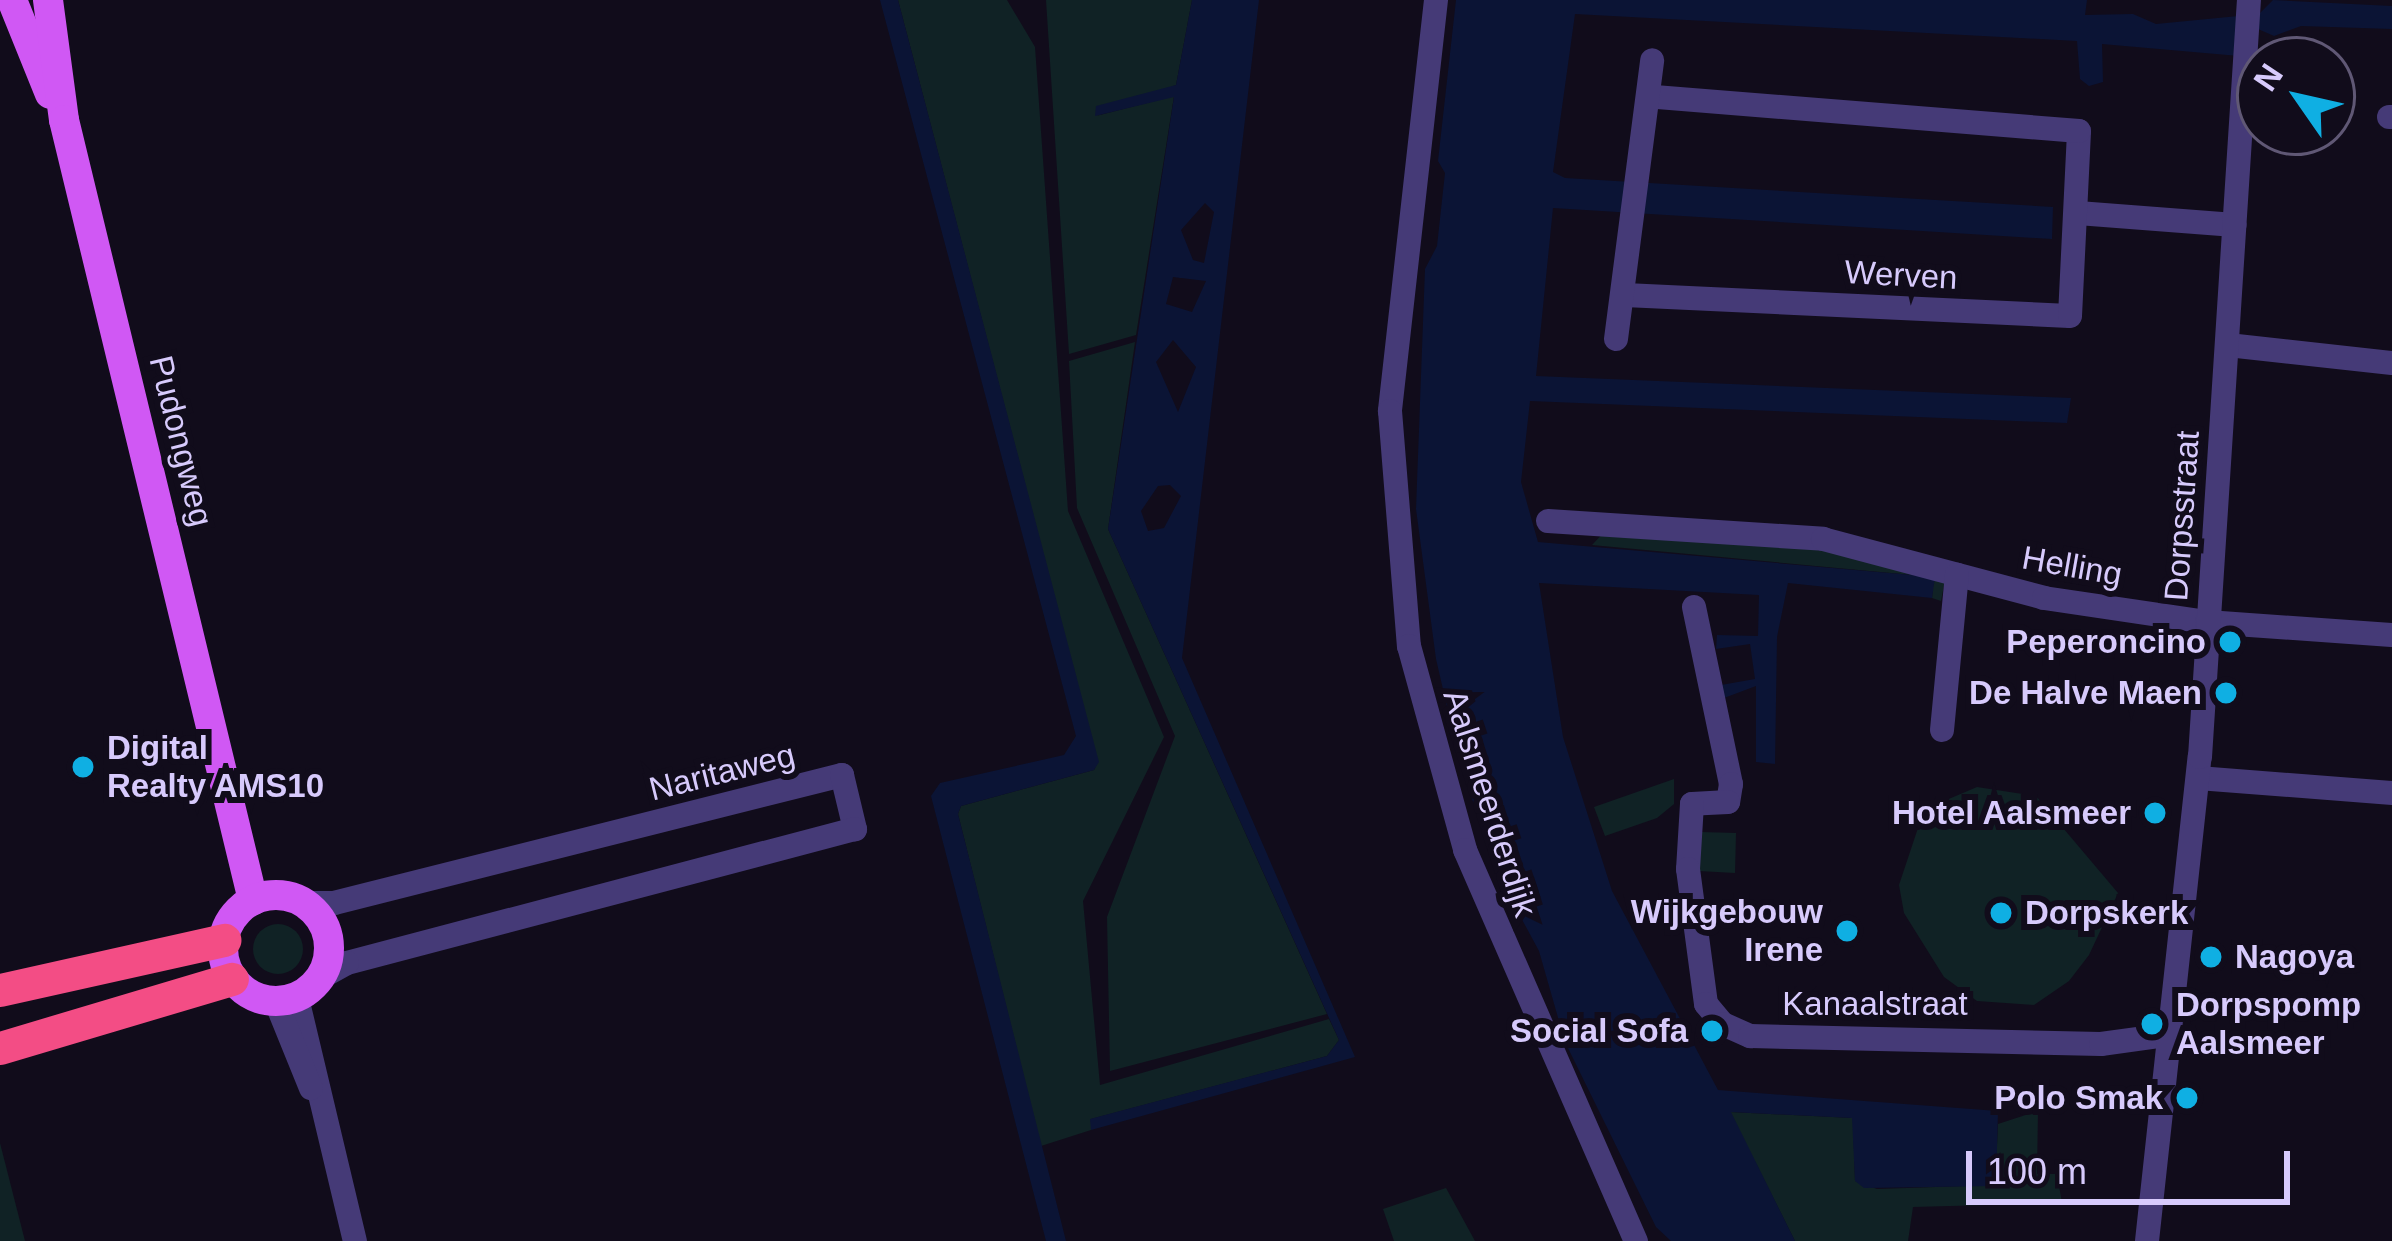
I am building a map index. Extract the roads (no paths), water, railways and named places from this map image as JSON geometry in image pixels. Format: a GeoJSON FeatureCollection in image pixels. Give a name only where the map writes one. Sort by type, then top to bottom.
{"type":"FeatureCollection","features":[{"type":"Feature","properties":{"kind":"highway"},"geometry":{"type":"LineString","coordinates":[[0,990],[224,940]]}},
{"type":"Feature","properties":{"kind":"highway"},"geometry":{"type":"LineString","coordinates":[[0,1048],[232,979]]}},
{"type":"Feature","properties":{"kind":"main road","name":"Pudongweg"},"geometry":{"type":"LineString","coordinates":[[12,0],[64,120]]}},
{"type":"Feature","properties":{"kind":"main road","name":"Pudongweg"},"geometry":{"type":"LineString","coordinates":[[48,0],[64,120],[229,780],[263,897]]}},
{"type":"Feature","properties":{"kind":"main road"},"geometry":{"type":"LineString","coordinates":[[263,897],[306,903],[327,929],[322,977],[286,1000],[232,979],[224,940],[263,897]]}},
{"type":"Feature","properties":{"kind":"street","name":"Aalsmeerderdijk"},"geometry":{"type":"LineString","coordinates":[[1436,0],[1390,411],[1409,646],[1434,760],[1486,906],[1636,1241]]}},
{"type":"Feature","properties":{"kind":"street","name":"Dorpsstraat"},"geometry":{"type":"LineString","coordinates":[[2147,1241],[2198,778],[2248,15]]}},
{"type":"Feature","properties":{"kind":"street"},"geometry":{"type":"LineString","coordinates":[[1616,339],[1652,60]]}},
{"type":"Feature","properties":{"kind":"street","name":"Werven"},"geometry":{"type":"LineString","coordinates":[[1625,295],[2070,316],[2079,131],[1648,96]]}},
{"type":"Feature","properties":{"kind":"street"},"geometry":{"type":"LineString","coordinates":[[2078,213],[2235,225]]}},
{"type":"Feature","properties":{"kind":"street"},"geometry":{"type":"LineString","coordinates":[[2228,345],[2392,363]]}},
{"type":"Feature","properties":{"kind":"street","name":"Helling"},"geometry":{"type":"LineString","coordinates":[[1548,521],[1823,539],[2044,598],[2207,622],[2392,635]]}},
{"type":"Feature","properties":{"kind":"street"},"geometry":{"type":"LineString","coordinates":[[1942,730],[1957,575]]}},
{"type":"Feature","properties":{"kind":"street","name":"Kanaalstraat"},"geometry":{"type":"LineString","coordinates":[[1694,607],[1731,784],[1728,802],[1692,804],[1688,869],[1706,1004],[1723,1024],[1750,1036],[2102,1044],[2167,1035]]}},
{"type":"Feature","properties":{"kind":"street","name":"Naritaweg"},"geometry":{"type":"LineString","coordinates":[[306,903],[334,903],[842,776],[855,830],[347,963],[322,977]]}},
{"type":"Feature","properties":{"kind":"street"},"geometry":{"type":"LineString","coordinates":[[2198,778],[2392,794]]}},
{"type":"Feature","properties":{"kind":"street"},"geometry":{"type":"LineString","coordinates":[[286,1000],[322,1110],[355,1241]]}},
{"type":"Feature","properties":{"kind":"water"},"geometry":{"type":"Polygon","coordinates":[[[880,0],[898,0],[1099,762],[1094,770],[961,806],[958,814],[1066,1241],[1046,1241],[931,796],[940,783],[1064,755],[1076,736],[880,0]]]}},
{"type":"Feature","properties":{"kind":"water"},"geometry":{"type":"Polygon","coordinates":[[[1192,0],[1259,0],[1182,658],[1355,1057],[1091,1130],[1090,1119],[1327,1056],[1339,1040],[1108,529],[1174,97],[1095,116],[1096,106],[1176,85],[1192,0]],[[1205,203],[1181,230],[1193,260],[1204,263],[1214,212],[1205,203]],[[1173,277],[1166,304],[1192,312],[1206,281],[1173,277]],[[1173,340],[1156,362],[1178,412],[1196,367],[1173,340]],[[1170,485],[1158,486],[1141,511],[1148,531],[1164,528],[1181,496],[1170,485]]]}},
{"type":"Feature","properties":{"kind":"water"},"geometry":{"type":"Polygon","coordinates":[[[1456,0],[2087,0],[2085,15],[2133,14],[2156,24],[2259,14],[2273,0],[2392,6],[2392,29],[2301,26],[2274,36],[2258,29],[2253,36],[2236,36],[2236,56],[2102,44],[2103,82],[2089,86],[2080,79],[2077,41],[1575,14],[1553,172],[1565,178],[2053,207],[2052,239],[1553,208],[1536,376],[2071,398],[2067,423],[1530,401],[1521,482],[1538,542],[1935,577],[1932,598],[1788,583],[1777,637],[1775,764],[1756,762],[1756,686],[1724,698],[1721,685],[1755,679],[1750,644],[1716,649],[1717,635],[1758,636],[1759,595],[1539,583],[1563,737],[1612,891],[1718,1090],[1998,1111],[1996,1186],[1864,1188],[1855,1181],[1852,1118],[1731,1112],[1795,1241],[1671,1241],[1656,1227],[1565,1042],[1539,951],[1499,877],[1461,767],[1436,659],[1416,509],[1425,269],[1437,246],[1445,173],[1438,161],[1456,0]]]}},
{"type":"Feature","properties":{"kind":"place","name":"Peperoncino"},"geometry":{"type":"Point","coordinates":[2230,642]}},
{"type":"Feature","properties":{"kind":"place","name":"De Halve Maen"},"geometry":{"type":"Point","coordinates":[2226,693]}},
{"type":"Feature","properties":{"kind":"place","name":"Digital Realty AMS10"},"geometry":{"type":"Point","coordinates":[83,767]}},
{"type":"Feature","properties":{"kind":"place","name":"Hotel Aalsmeer"},"geometry":{"type":"Point","coordinates":[2155,813]}},
{"type":"Feature","properties":{"kind":"place","name":"Dorpskerk"},"geometry":{"type":"Point","coordinates":[2001,913]}},
{"type":"Feature","properties":{"kind":"place","name":"Wijkgebouw Irene"},"geometry":{"type":"Point","coordinates":[1847,931]}},
{"type":"Feature","properties":{"kind":"place","name":"Nagoya"},"geometry":{"type":"Point","coordinates":[2211,957]}},
{"type":"Feature","properties":{"kind":"place","name":"Dorpspomp Aalsmeer"},"geometry":{"type":"Point","coordinates":[2152,1024]}},
{"type":"Feature","properties":{"kind":"place","name":"Social Sofa"},"geometry":{"type":"Point","coordinates":[1712,1031]}},
{"type":"Feature","properties":{"kind":"place","name":"Polo Smak"},"geometry":{"type":"Point","coordinates":[2187,1098]}}]}
